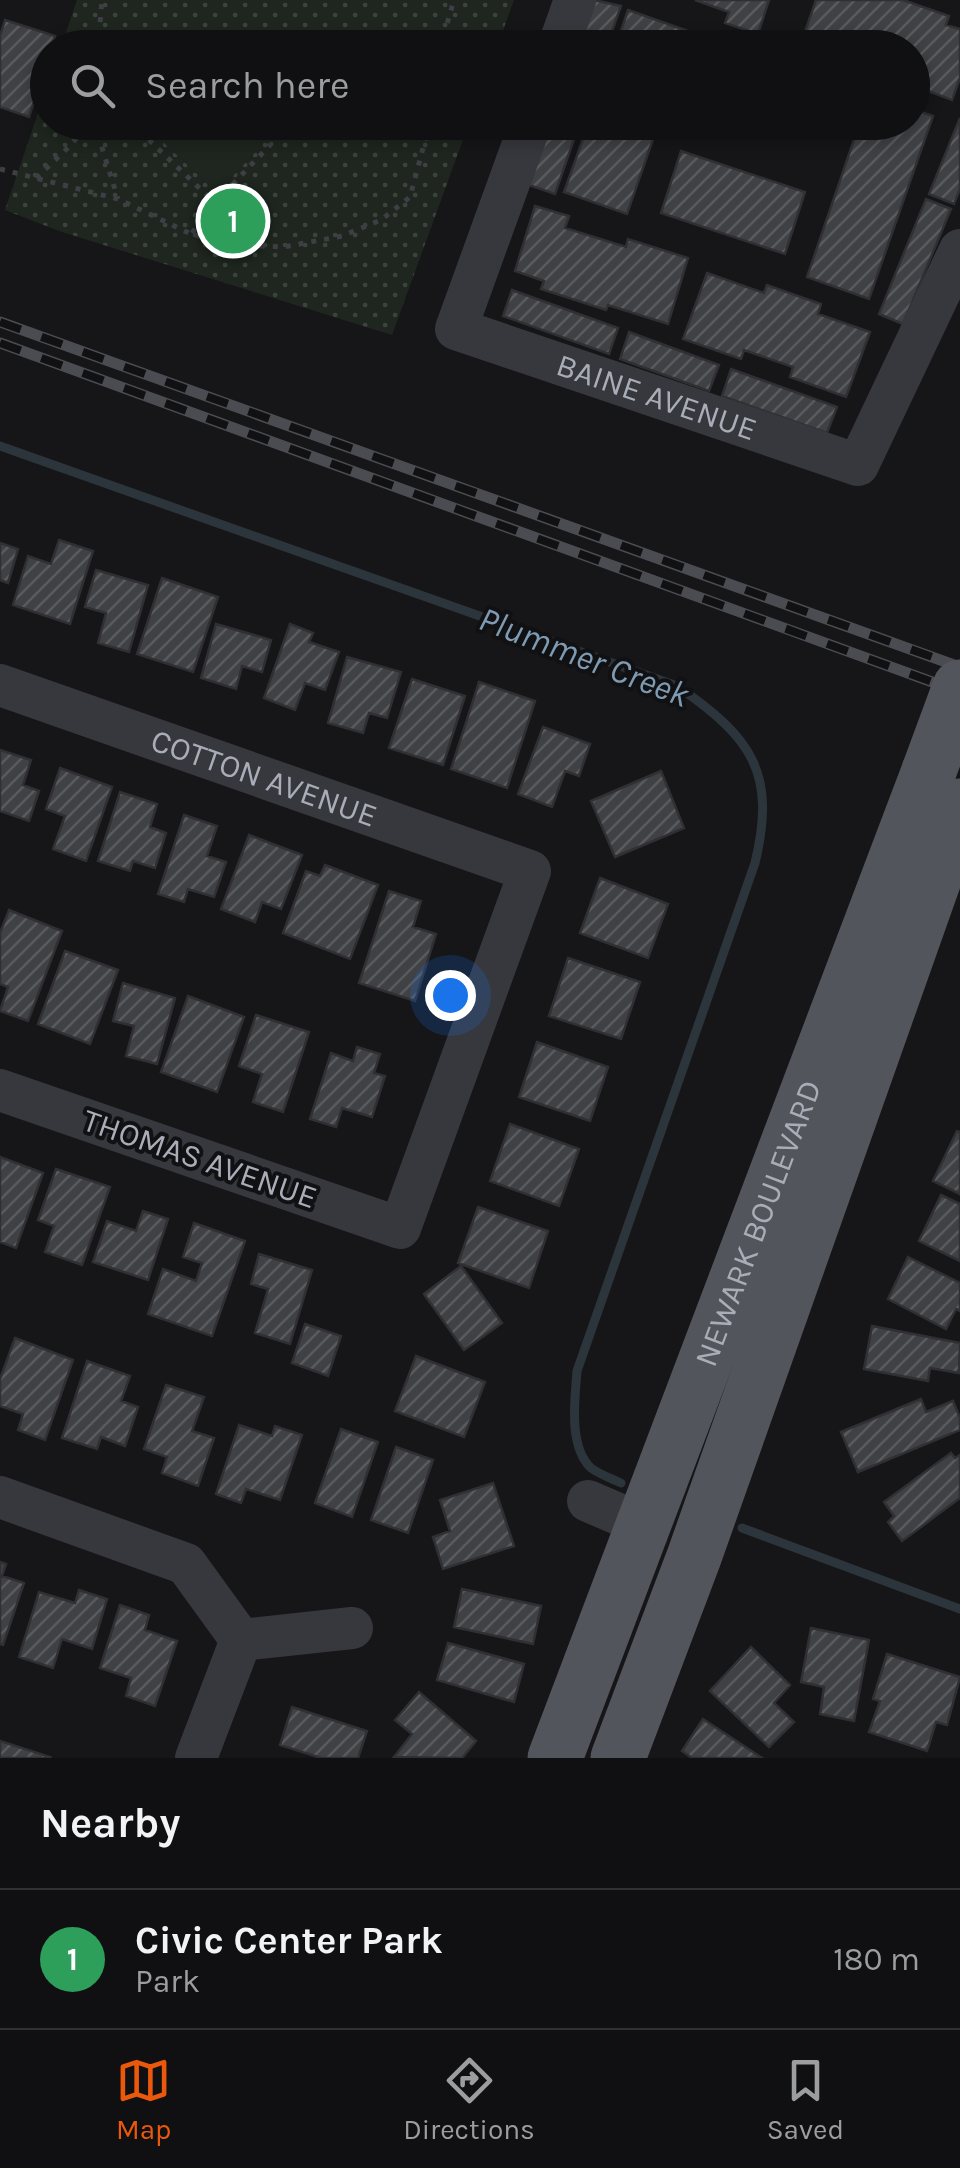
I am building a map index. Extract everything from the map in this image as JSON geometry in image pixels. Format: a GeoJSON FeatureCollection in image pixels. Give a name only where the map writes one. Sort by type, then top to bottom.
{"type":"FeatureCollection","features":[{"type":"Feature","properties":{"kind":"main road","name":"NEWARK BOULEVARD"},"geometry":{"type":"LineString","coordinates":[[618,1758],[701,1538],[944,788],[960,687]]}},
{"type":"Feature","properties":{"kind":"main road","name":"NEWARK BOULEVARD"},"geometry":{"type":"LineString","coordinates":[[555,1758],[644,1525],[944,788]]}},
{"type":"Feature","properties":{"kind":"street"},"geometry":{"type":"LineString","coordinates":[[564,30],[574,0]]}},
{"type":"Feature","properties":{"kind":"street","name":"BAINE AVENUE"},"geometry":{"type":"LineString","coordinates":[[524,140],[456,329],[858,464],[960,250]]}},
{"type":"Feature","properties":{"kind":"street","name":"COTTON AVENUE"},"geometry":{"type":"LineString","coordinates":[[0,685],[530,871],[400,1228]]}},
{"type":"Feature","properties":{"kind":"street","name":"THOMAS AVENUE"},"geometry":{"type":"LineString","coordinates":[[0,1090],[400,1228]]}},
{"type":"Feature","properties":{"kind":"street"},"geometry":{"type":"LineString","coordinates":[[0,1498],[186,1564],[240,1640]]}},
{"type":"Feature","properties":{"kind":"street"},"geometry":{"type":"LineString","coordinates":[[588,1501],[644,1525]]}},
{"type":"Feature","properties":{"kind":"street"},"geometry":{"type":"LineString","coordinates":[[240,1640],[352,1628]]}},
{"type":"Feature","properties":{"kind":"street"},"geometry":{"type":"LineString","coordinates":[[196,1758],[240,1640]]}},
{"type":"Feature","properties":{"kind":"path"},"geometry":{"type":"LineString","coordinates":[[100,30],[102,0]]}},
{"type":"Feature","properties":{"kind":"path"},"geometry":{"type":"LineString","coordinates":[[445,30],[454,0]]}},
{"type":"Feature","properties":{"kind":"path"},"geometry":{"type":"LineString","coordinates":[[36,178],[75,140]]}},
{"type":"Feature","properties":{"kind":"path"},"geometry":{"type":"LineString","coordinates":[[97,140],[118,199]]}},
{"type":"Feature","properties":{"kind":"path"},"geometry":{"type":"LineString","coordinates":[[148,140],[214,204]]}},
{"type":"Feature","properties":{"kind":"path"},"geometry":{"type":"LineString","coordinates":[[191,234],[271,144],[267,140]]}},
{"type":"Feature","properties":{"kind":"path"},"geometry":{"type":"LineString","coordinates":[[0,169],[118,199],[191,234],[232,245],[284,246],[342,236],[381,220],[410,197],[425,140]]}},
{"type":"Feature","properties":{"kind":"shaded area"},"geometry":{"type":"Polygon","coordinates":[[[77,0],[514,0],[503,30],[67,30],[77,0]]]}},
{"type":"Feature","properties":{"kind":"shaded area"},"geometry":{"type":"Polygon","coordinates":[[[30,137],[30,140],[463,140],[392,335],[59,231],[5,210],[30,137]]]}},
{"type":"Feature","properties":{"kind":"shaded area"},"geometry":{"type":"Polygon","coordinates":[[[161,140],[259,140],[263,144],[217,193],[161,140]]]}},
{"type":"Feature","properties":{"kind":"building"},"geometry":{"type":"Polygon","coordinates":[[[594,0],[621,6],[612,30],[583,30],[594,0]]]}},
{"type":"Feature","properties":{"kind":"building"},"geometry":{"type":"Polygon","coordinates":[[[695,0],[769,0],[759,30],[725,23],[729,12],[695,0]]]}},
{"type":"Feature","properties":{"kind":"building"},"geometry":{"type":"Polygon","coordinates":[[[816,0],[903,0],[949,16],[946,25],[960,29],[960,78],[952,100],[930,92],[930,30],[806,30],[816,0]]]}},
{"type":"Feature","properties":{"kind":"building"},"geometry":{"type":"Polygon","coordinates":[[[628,10],[685,30],[621,30],[628,10]]]}},
{"type":"Feature","properties":{"kind":"building"},"geometry":{"type":"Polygon","coordinates":[[[5,20],[36,30],[30,30],[29,117],[0,107],[0,36],[5,20]]]}},
{"type":"Feature","properties":{"kind":"building"},"geometry":{"type":"Polygon","coordinates":[[[960,118],[960,189],[954,204],[929,194],[960,118]]]}},
{"type":"Feature","properties":{"kind":"building"},"geometry":{"type":"Polygon","coordinates":[[[545,140],[574,140],[555,194],[529,185],[545,140]]]}},
{"type":"Feature","properties":{"kind":"building"},"geometry":{"type":"Polygon","coordinates":[[[583,140],[653,140],[627,214],[564,192],[583,140]]]}},
{"type":"Feature","properties":{"kind":"building"},"geometry":{"type":"Polygon","coordinates":[[[854,140],[925,140],[869,299],[807,277],[854,140]]]}},
{"type":"Feature","properties":{"kind":"building"},"geometry":{"type":"Polygon","coordinates":[[[681,151],[805,192],[785,254],[661,213],[681,151]]]}},
{"type":"Feature","properties":{"kind":"building"},"geometry":{"type":"Polygon","coordinates":[[[926,199],[951,209],[903,324],[879,314],[926,199]]]}},
{"type":"Feature","properties":{"kind":"building"},"geometry":{"type":"Polygon","coordinates":[[[535,206],[569,216],[565,228],[626,247],[628,239],[688,258],[668,324],[541,289],[544,281],[515,271],[535,206]]]}},
{"type":"Feature","properties":{"kind":"building"},"geometry":{"type":"Polygon","coordinates":[[[707,273],[764,293],[767,285],[821,304],[818,314],[870,332],[846,397],[790,377],[793,367],[744,350],[741,359],[683,339],[707,273]]]}},
{"type":"Feature","properties":{"kind":"building"},"geometry":{"type":"Polygon","coordinates":[[[512,290],[618,328],[609,354],[503,316],[512,290]]]}},
{"type":"Feature","properties":{"kind":"building"},"geometry":{"type":"Polygon","coordinates":[[[629,332],[719,365],[709,391],[620,359],[629,332]]]}},
{"type":"Feature","properties":{"kind":"building"},"geometry":{"type":"Polygon","coordinates":[[[731,369],[837,407],[827,433],[722,396],[731,369]]]}},
{"type":"Feature","properties":{"kind":"building"},"geometry":{"type":"Polygon","coordinates":[[[59,540],[93,551],[70,624],[13,605],[28,556],[51,564],[59,540]]]}},
{"type":"Feature","properties":{"kind":"building"},"geometry":{"type":"Polygon","coordinates":[[[0,543],[18,549],[8,583],[0,580],[0,543]]]}},
{"type":"Feature","properties":{"kind":"building"},"geometry":{"type":"Polygon","coordinates":[[[96,570],[148,585],[129,652],[98,643],[106,613],[85,607],[96,570]]]}},
{"type":"Feature","properties":{"kind":"building"},"geometry":{"type":"Polygon","coordinates":[[[162,578],[218,597],[193,672],[137,654],[162,578]]]}},
{"type":"Feature","properties":{"kind":"building"},"geometry":{"type":"Polygon","coordinates":[[[216,624],[271,640],[262,672],[242,666],[236,689],[201,678],[216,624]]]}},
{"type":"Feature","properties":{"kind":"building"},"geometry":{"type":"Polygon","coordinates":[[[290,624],[313,633],[309,642],[339,652],[325,690],[305,683],[295,710],[264,698],[290,624]]]}},
{"type":"Feature","properties":{"kind":"building"},"geometry":{"type":"Polygon","coordinates":[[[347,657],[401,672],[387,718],[369,713],[363,733],[328,723],[347,657]]]}},
{"type":"Feature","properties":{"kind":"building"},"geometry":{"type":"Polygon","coordinates":[[[412,679],[465,696],[443,765],[389,748],[412,679]]]}},
{"type":"Feature","properties":{"kind":"building"},"geometry":{"type":"Polygon","coordinates":[[[479,682],[535,701],[507,788],[451,769],[479,682]]]}},
{"type":"Feature","properties":{"kind":"building"},"geometry":{"type":"Polygon","coordinates":[[[543,727],[590,744],[579,776],[565,771],[552,807],[518,794],[543,727]]]}},
{"type":"Feature","properties":{"kind":"building"},"geometry":{"type":"Polygon","coordinates":[[[0,750],[31,760],[23,785],[39,791],[29,821],[0,811],[0,750]]]}},
{"type":"Feature","properties":{"kind":"building"},"geometry":{"type":"Polygon","coordinates":[[[60,768],[112,787],[86,861],[53,849],[65,816],[46,809],[60,768]]]}},
{"type":"Feature","properties":{"kind":"building"},"geometry":{"type":"Polygon","coordinates":[[[661,771],[684,828],[615,857],[591,801],[661,771]]]}},
{"type":"Feature","properties":{"kind":"building"},"geometry":{"type":"Polygon","coordinates":[[[120,792],[157,804],[150,827],[166,833],[155,868],[133,861],[130,871],[98,861],[120,792]]]}},
{"type":"Feature","properties":{"kind":"building"},"geometry":{"type":"Polygon","coordinates":[[[184,815],[217,826],[207,856],[226,862],[214,897],[188,889],[184,902],[158,894],[184,815]]]}},
{"type":"Feature","properties":{"kind":"building"},"geometry":{"type":"Polygon","coordinates":[[[249,835],[302,855],[281,909],[262,902],[255,922],[221,909],[249,835]]]}},
{"type":"Feature","properties":{"kind":"building"},"geometry":{"type":"Polygon","coordinates":[[[325,865],[378,885],[350,959],[283,933],[306,871],[320,876],[325,865]]]}},
{"type":"Feature","properties":{"kind":"building"},"geometry":{"type":"Polygon","coordinates":[[[600,878],[668,904],[648,958],[580,933],[600,878]]]}},
{"type":"Feature","properties":{"kind":"building"},"geometry":{"type":"Polygon","coordinates":[[[389,891],[421,901],[413,927],[436,934],[415,1001],[359,983],[389,891]]]}},
{"type":"Feature","properties":{"kind":"building"},"geometry":{"type":"Polygon","coordinates":[[[9,910],[62,931],[28,1021],[0,1011],[8,987],[0,984],[0,933],[9,910]]]}},
{"type":"Feature","properties":{"kind":"building"},"geometry":{"type":"Polygon","coordinates":[[[65,951],[118,970],[90,1044],[38,1024],[65,951]]]}},
{"type":"Feature","properties":{"kind":"building"},"geometry":{"type":"Polygon","coordinates":[[[568,958],[640,982],[621,1039],[549,1016],[568,958]]]}},
{"type":"Feature","properties":{"kind":"building"},"geometry":{"type":"Polygon","coordinates":[[[123,983],[175,998],[157,1064],[126,1056],[134,1026],[113,1021],[123,983]]]}},
{"type":"Feature","properties":{"kind":"building"},"geometry":{"type":"Polygon","coordinates":[[[188,996],[244,1017],[217,1092],[161,1072],[188,996]]]}},
{"type":"Feature","properties":{"kind":"building"},"geometry":{"type":"Polygon","coordinates":[[[256,1015],[309,1032],[283,1112],[253,1102],[262,1074],[239,1066],[256,1015]]]}},
{"type":"Feature","properties":{"kind":"building"},"geometry":{"type":"Polygon","coordinates":[[[537,1042],[608,1067],[590,1121],[519,1097],[537,1042]]]}},
{"type":"Feature","properties":{"kind":"building"},"geometry":{"type":"Polygon","coordinates":[[[357,1047],[380,1054],[374,1073],[385,1076],[372,1117],[342,1108],[336,1127],[310,1119],[331,1053],[353,1061],[357,1047]]]}},
{"type":"Feature","properties":{"kind":"building"},"geometry":{"type":"Polygon","coordinates":[[[510,1124],[579,1149],[559,1206],[490,1181],[510,1124]]]}},
{"type":"Feature","properties":{"kind":"building"},"geometry":{"type":"Polygon","coordinates":[[[957,1131],[960,1132],[960,1194],[933,1181],[957,1131]]]}},
{"type":"Feature","properties":{"kind":"building"},"geometry":{"type":"Polygon","coordinates":[[[0,1157],[43,1173],[16,1248],[0,1242],[0,1157]]]}},
{"type":"Feature","properties":{"kind":"building"},"geometry":{"type":"Polygon","coordinates":[[[56,1169],[110,1187],[82,1265],[45,1252],[54,1226],[38,1220],[56,1169]]]}},
{"type":"Feature","properties":{"kind":"building"},"geometry":{"type":"Polygon","coordinates":[[[941,1195],[960,1204],[960,1261],[919,1241],[941,1195]]]}},
{"type":"Feature","properties":{"kind":"building"},"geometry":{"type":"Polygon","coordinates":[[[478,1207],[548,1231],[529,1288],[458,1263],[478,1207]]]}},
{"type":"Feature","properties":{"kind":"building"},"geometry":{"type":"Polygon","coordinates":[[[143,1211],[168,1219],[148,1280],[93,1262],[107,1221],[136,1231],[143,1211]]]}},
{"type":"Feature","properties":{"kind":"building"},"geometry":{"type":"Polygon","coordinates":[[[194,1223],[245,1241],[212,1336],[148,1314],[163,1269],[196,1281],[202,1263],[183,1257],[194,1223]]]}},
{"type":"Feature","properties":{"kind":"building"},"geometry":{"type":"Polygon","coordinates":[[[259,1254],[312,1270],[290,1344],[255,1333],[268,1289],[251,1284],[259,1254]]]}},
{"type":"Feature","properties":{"kind":"building"},"geometry":{"type":"Polygon","coordinates":[[[908,1257],[960,1283],[960,1311],[956,1309],[946,1329],[888,1299],[908,1257]]]}},
{"type":"Feature","properties":{"kind":"building"},"geometry":{"type":"Polygon","coordinates":[[[461,1266],[502,1323],[464,1350],[424,1294],[461,1266]]]}},
{"type":"Feature","properties":{"kind":"building"},"geometry":{"type":"Polygon","coordinates":[[[305,1324],[341,1336],[328,1376],[292,1363],[305,1324]]]}},
{"type":"Feature","properties":{"kind":"building"},"geometry":{"type":"Polygon","coordinates":[[[872,1326],[960,1343],[959,1373],[930,1368],[928,1381],[864,1369],[872,1326]]]}},
{"type":"Feature","properties":{"kind":"building"},"geometry":{"type":"Polygon","coordinates":[[[15,1338],[73,1360],[45,1440],[18,1430],[23,1414],[0,1406],[0,1379],[15,1338]]]}},
{"type":"Feature","properties":{"kind":"building"},"geometry":{"type":"Polygon","coordinates":[[[416,1356],[485,1382],[464,1437],[395,1411],[416,1356]]]}},
{"type":"Feature","properties":{"kind":"building"},"geometry":{"type":"Polygon","coordinates":[[[87,1361],[130,1376],[121,1401],[138,1407],[125,1446],[101,1437],[97,1449],[62,1438],[87,1361]]]}},
{"type":"Feature","properties":{"kind":"building"},"geometry":{"type":"Polygon","coordinates":[[[166,1385],[204,1397],[192,1431],[214,1438],[198,1486],[162,1473],[167,1457],[144,1449],[166,1385]]]}},
{"type":"Feature","properties":{"kind":"building"},"geometry":{"type":"Polygon","coordinates":[[[921,1399],[926,1412],[953,1401],[960,1430],[858,1472],[841,1432],[921,1399]]]}},
{"type":"Feature","properties":{"kind":"building"},"geometry":{"type":"Polygon","coordinates":[[[239,1425],[272,1436],[275,1426],[302,1435],[280,1500],[246,1489],[241,1503],[216,1494],[239,1425]]]}},
{"type":"Feature","properties":{"kind":"building"},"geometry":{"type":"Polygon","coordinates":[[[341,1429],[378,1442],[352,1517],[315,1503],[341,1429]]]}},
{"type":"Feature","properties":{"kind":"building"},"geometry":{"type":"Polygon","coordinates":[[[396,1447],[433,1460],[408,1533],[371,1520],[396,1447]]]}},
{"type":"Feature","properties":{"kind":"building"},"geometry":{"type":"Polygon","coordinates":[[[951,1453],[955,1458],[960,1455],[960,1498],[902,1541],[888,1522],[894,1516],[884,1502],[951,1453]]]}},
{"type":"Feature","properties":{"kind":"building"},"geometry":{"type":"Polygon","coordinates":[[[493,1483],[514,1546],[443,1569],[433,1537],[450,1531],[440,1500],[493,1483]]]}},
{"type":"Feature","properties":{"kind":"building"},"geometry":{"type":"Polygon","coordinates":[[[0,1562],[6,1564],[2,1576],[24,1583],[3,1645],[0,1644],[0,1562]]]}},
{"type":"Feature","properties":{"kind":"building"},"geometry":{"type":"Polygon","coordinates":[[[462,1589],[541,1606],[533,1644],[454,1627],[462,1589]]]}},
{"type":"Feature","properties":{"kind":"building"},"geometry":{"type":"Polygon","coordinates":[[[79,1590],[107,1599],[92,1649],[62,1639],[53,1668],[19,1657],[39,1592],[75,1603],[79,1590]]]}},
{"type":"Feature","properties":{"kind":"building"},"geometry":{"type":"Polygon","coordinates":[[[120,1605],[149,1615],[145,1630],[177,1641],[155,1706],[126,1696],[131,1678],[100,1668],[120,1605]]]}},
{"type":"Feature","properties":{"kind":"building"},"geometry":{"type":"Polygon","coordinates":[[[811,1628],[869,1640],[854,1721],[820,1714],[824,1687],[801,1682],[811,1628]]]}},
{"type":"Feature","properties":{"kind":"building"},"geometry":{"type":"Polygon","coordinates":[[[448,1643],[524,1664],[514,1702],[437,1680],[448,1643]]]}},
{"type":"Feature","properties":{"kind":"building"},"geometry":{"type":"Polygon","coordinates":[[[751,1647],[790,1685],[774,1703],[794,1722],[769,1747],[710,1691],[751,1647]]]}},
{"type":"Feature","properties":{"kind":"building"},"geometry":{"type":"Polygon","coordinates":[[[887,1654],[960,1677],[947,1725],[936,1722],[927,1751],[869,1732],[880,1701],[873,1699],[887,1654]]]}},
{"type":"Feature","properties":{"kind":"building"},"geometry":{"type":"Polygon","coordinates":[[[419,1692],[476,1741],[462,1758],[394,1757],[412,1734],[395,1720],[419,1692]]]}},
{"type":"Feature","properties":{"kind":"building"},"geometry":{"type":"Polygon","coordinates":[[[292,1707],[367,1731],[358,1758],[321,1758],[280,1745],[292,1707]]]}},
{"type":"Feature","properties":{"kind":"building"},"geometry":{"type":"Polygon","coordinates":[[[703,1719],[762,1758],[692,1758],[682,1751],[703,1719]]]}},
{"type":"Feature","properties":{"kind":"building"},"geometry":{"type":"Polygon","coordinates":[[[0,1741],[50,1757],[0,1758],[0,1741]]]}},
{"type":"Feature","properties":{"kind":"waterway","name":"Plummer Creek"},"geometry":{"type":"LineString","coordinates":[[0,446],[677,686],[724,722],[752,760],[760,780],[762,804],[755,863],[577,1371],[575,1422],[579,1448],[591,1468],[621,1483]]}},
{"type":"Feature","properties":{"kind":"waterway","name":"Plummer Creek"},"geometry":{"type":"LineString","coordinates":[[742,1528],[960,1609]]}},
{"type":"Feature","properties":{"kind":"railway"},"geometry":{"type":"LineString","coordinates":[[0,322],[960,667]]}},
{"type":"Feature","properties":{"kind":"railway"},"geometry":{"type":"LineString","coordinates":[[0,343],[960,692]]}},
{"type":"Feature","properties":{"kind":"place","name":"Civic Center Park"},"geometry":{"type":"Point","coordinates":[233,221]}}]}
